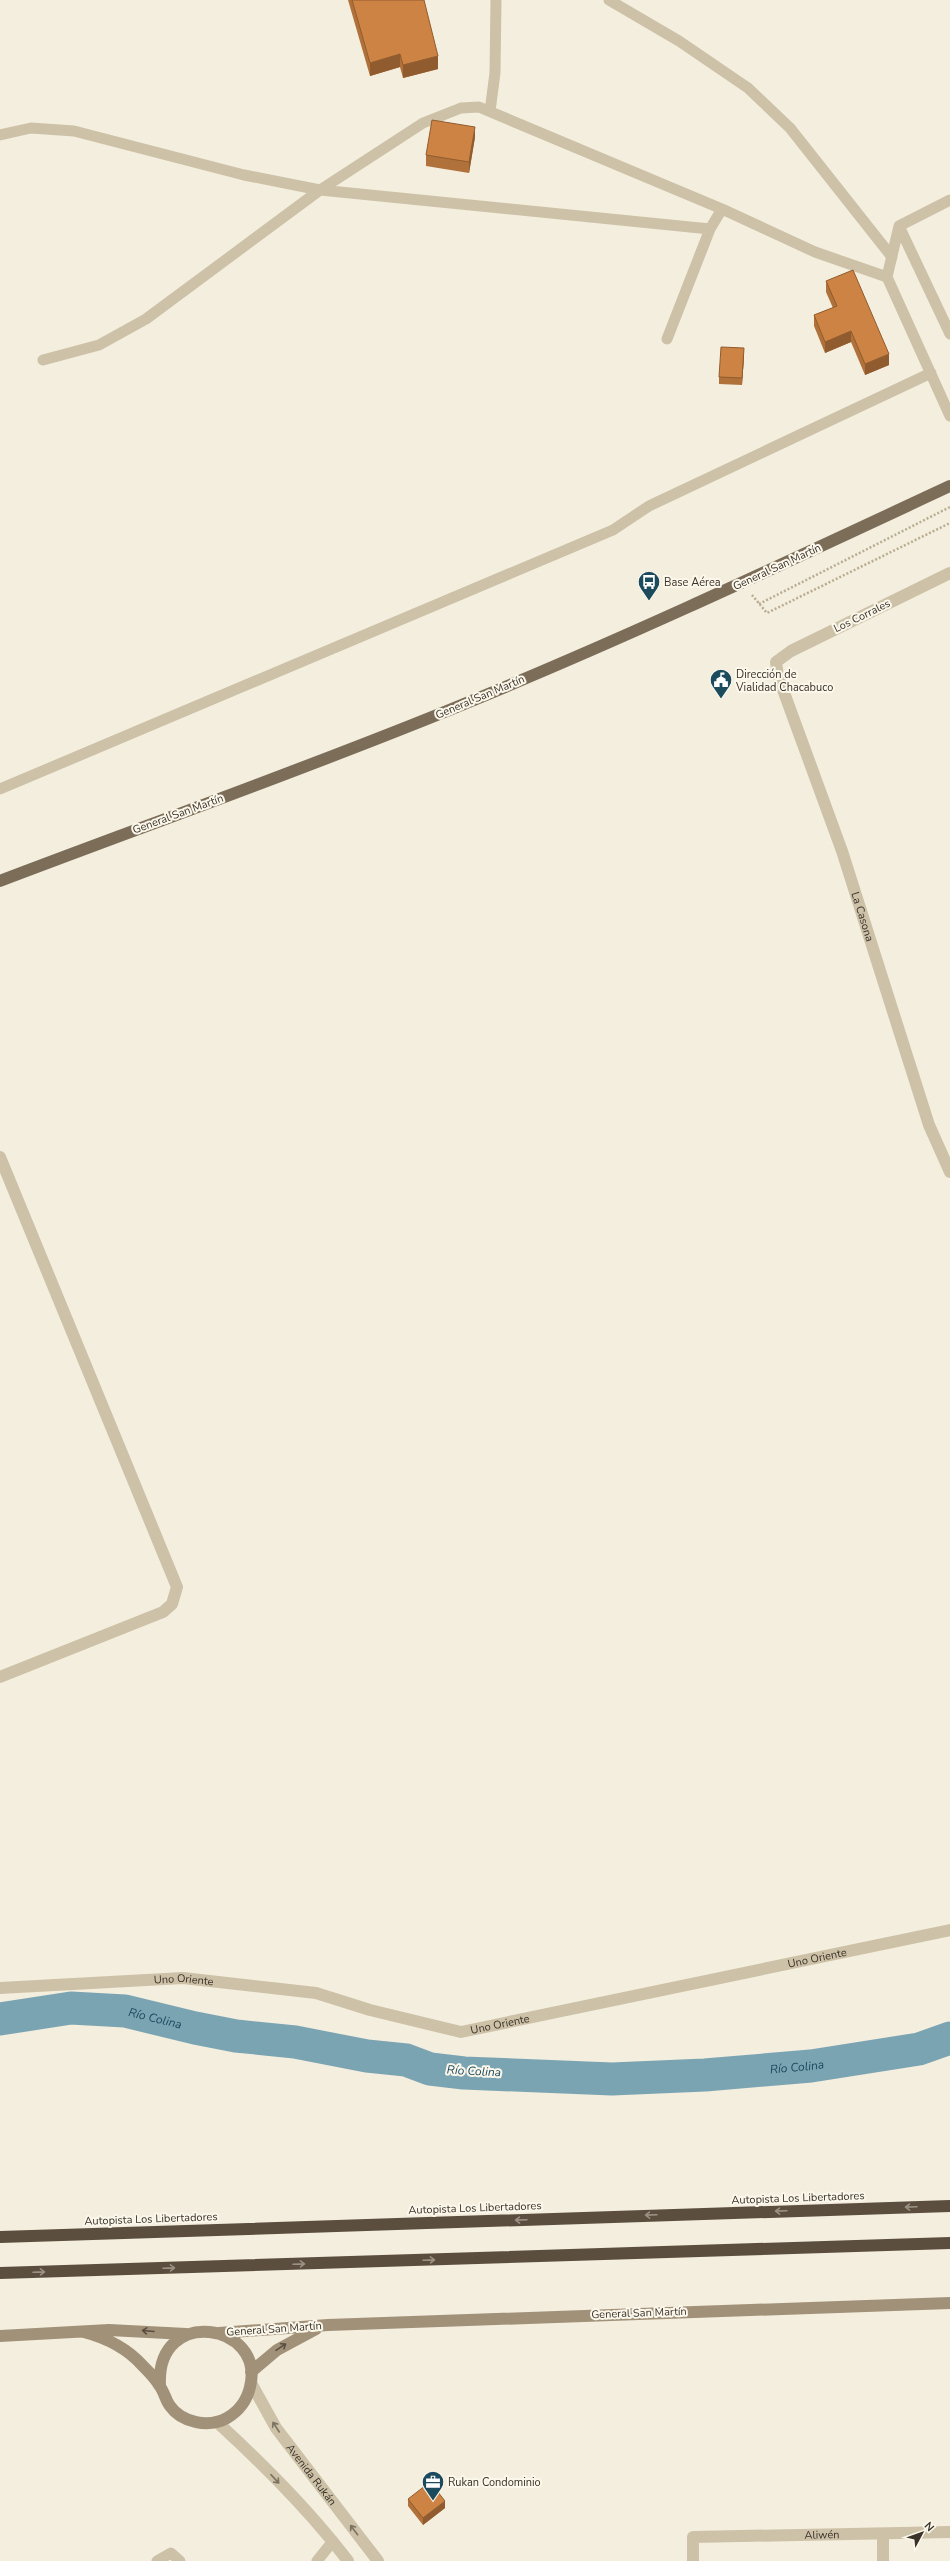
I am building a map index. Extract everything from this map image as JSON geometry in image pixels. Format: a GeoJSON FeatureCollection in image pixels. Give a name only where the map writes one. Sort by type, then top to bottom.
{"type":"FeatureCollection","features":[{"type":"Feature","properties":{"kind":"highway","name":"Autopista Los Libertadores"},"geometry":{"type":"LineString","coordinates":[[0,2237],[950,2206]]}},
{"type":"Feature","properties":{"kind":"highway"},"geometry":{"type":"LineString","coordinates":[[0,2273],[950,2243]]}},
{"type":"Feature","properties":{"kind":"main road","name":"General San Martín"},"geometry":{"type":"LineString","coordinates":[[0,881],[404,728],[556,665],[743,583],[950,486]]}},
{"type":"Feature","properties":{"kind":"street","name":"Los Corrales"},"geometry":{"type":"LineString","coordinates":[[776,662],[791,651],[949,577]]}},
{"type":"Feature","properties":{"kind":"street","name":"La Casona"},"geometry":{"type":"LineString","coordinates":[[776,662],[778,676],[842,851],[929,1126],[950,1172]]}},
{"type":"Feature","properties":{"kind":"street"},"geometry":{"type":"LineString","coordinates":[[0,1677],[162,1612],[172,1604],[177,1587],[1,1163]]}},
{"type":"Feature","properties":{"kind":"street","name":"Uno Oriente"},"geometry":{"type":"LineString","coordinates":[[0,1988],[183,1978],[316,1993],[370,2010],[461,2032],[950,1930]]}},
{"type":"Feature","properties":{"kind":"street","name":"General San Martín"},"geometry":{"type":"LineString","coordinates":[[220,2333],[328,2325],[950,2303]]}},
{"type":"Feature","properties":{"kind":"street","name":"General San Martín"},"geometry":{"type":"LineString","coordinates":[[251,2378],[292,2340],[328,2325]]}},
{"type":"Feature","properties":{"kind":"street"},"geometry":{"type":"LineString","coordinates":[[0,2336],[124,2330],[186,2334],[208,2331],[220,2333],[238,2344],[244,2352],[251,2378],[244,2403],[227,2418],[217,2422],[204,2423],[180,2416],[164,2397],[160,2385],[159,2373],[167,2350],[186,2334]]}},
{"type":"Feature","properties":{"kind":"street"},"geometry":{"type":"LineString","coordinates":[[84,2332],[121,2347],[144,2367],[160,2385]]}},
{"type":"Feature","properties":{"kind":"street","name":"Avenida Rukán"},"geometry":{"type":"LineString","coordinates":[[251,2378],[276,2428],[378,2561]]}},
{"type":"Feature","properties":{"kind":"street"},"geometry":{"type":"LineString","coordinates":[[217,2422],[249,2452],[333,2541],[348,2561]]}},
{"type":"Feature","properties":{"kind":"street","name":"Aliwén"},"geometry":{"type":"LineString","coordinates":[[694,2561],[693,2537],[883,2535],[950,2532]]}},
{"type":"Feature","properties":{"kind":"street"},"geometry":{"type":"LineString","coordinates":[[883,2535],[883,2561]]}},
{"type":"Feature","properties":{"kind":"lane"},"geometry":{"type":"LineString","coordinates":[[490,111],[495,73],[496,0]]}},
{"type":"Feature","properties":{"kind":"lane"},"geometry":{"type":"LineString","coordinates":[[609,0],[680,40],[748,88],[790,128],[892,257]]}},
{"type":"Feature","properties":{"kind":"lane"},"geometry":{"type":"LineString","coordinates":[[44,360],[100,345],[146,319],[320,190],[423,123],[461,108],[479,106],[722,209],[815,252],[887,277]]}},
{"type":"Feature","properties":{"kind":"lane"},"geometry":{"type":"LineString","coordinates":[[0,135],[31,128],[74,131],[244,175],[320,190],[710,229]]}},
{"type":"Feature","properties":{"kind":"lane"},"geometry":{"type":"LineString","coordinates":[[899,226],[950,200]]}},
{"type":"Feature","properties":{"kind":"lane"},"geometry":{"type":"LineString","coordinates":[[667,338],[710,229],[722,209]]}},
{"type":"Feature","properties":{"kind":"lane"},"geometry":{"type":"LineString","coordinates":[[899,226],[887,277],[950,416]]}},
{"type":"Feature","properties":{"kind":"lane"},"geometry":{"type":"LineString","coordinates":[[899,226],[950,334]]}},
{"type":"Feature","properties":{"kind":"lane"},"geometry":{"type":"LineString","coordinates":[[0,789],[613,530],[649,506],[931,373]]}},
{"type":"Feature","properties":{"kind":"lane"},"geometry":{"type":"LineString","coordinates":[[317,2561],[333,2541]]}},
{"type":"Feature","properties":{"kind":"lane"},"geometry":{"type":"LineString","coordinates":[[158,2561],[171,2553],[180,2561]]}},
{"type":"Feature","properties":{"kind":"path"},"geometry":{"type":"LineString","coordinates":[[759,604],[950,507]]}},
{"type":"Feature","properties":{"kind":"path"},"geometry":{"type":"LineString","coordinates":[[743,583],[767,613],[950,523]]}},
{"type":"Feature","properties":{"kind":"building"},"geometry":{"type":"Polygon","coordinates":[[[352,0],[424,0],[438,56],[403,65],[400,54],[370,63],[352,0]]]}},
{"type":"Feature","properties":{"kind":"building"},"geometry":{"type":"Polygon","coordinates":[[[432,120],[475,127],[469,162],[426,155],[432,120]]]}},
{"type":"Feature","properties":{"kind":"building"},"geometry":{"type":"Polygon","coordinates":[[[853,270],[889,354],[865,364],[851,331],[825,342],[814,315],[837,306],[826,281],[853,270]]]}},
{"type":"Feature","properties":{"kind":"building"},"geometry":{"type":"Polygon","coordinates":[[[721,347],[744,348],[742,378],[719,377],[721,347]]]}},
{"type":"Feature","properties":{"kind":"building"},"geometry":{"type":"Polygon","coordinates":[[[430,2482],[445,2501],[423,2518],[408,2499],[430,2482]]]}},
{"type":"Feature","properties":{"kind":"waterway","name":"Río Colina"},"geometry":{"type":"LineString","coordinates":[[0,2019],[71,2008],[125,2011],[195,2028],[236,2036],[295,2042],[367,2056],[406,2060],[430,2069],[464,2073],[612,2079],[705,2075],[811,2066],[919,2049],[950,2038]]}},
{"type":"Feature","properties":{"kind":"place","name":"Base Aérea"},"geometry":{"type":"Point","coordinates":[649,602]}},
{"type":"Feature","properties":{"kind":"place","name":"Dirección de Vialidad Chacabuco"},"geometry":{"type":"Point","coordinates":[721,700]}},
{"type":"Feature","properties":{"kind":"place","name":"Rukan Condominio"},"geometry":{"type":"Point","coordinates":[433,2502]}}]}
